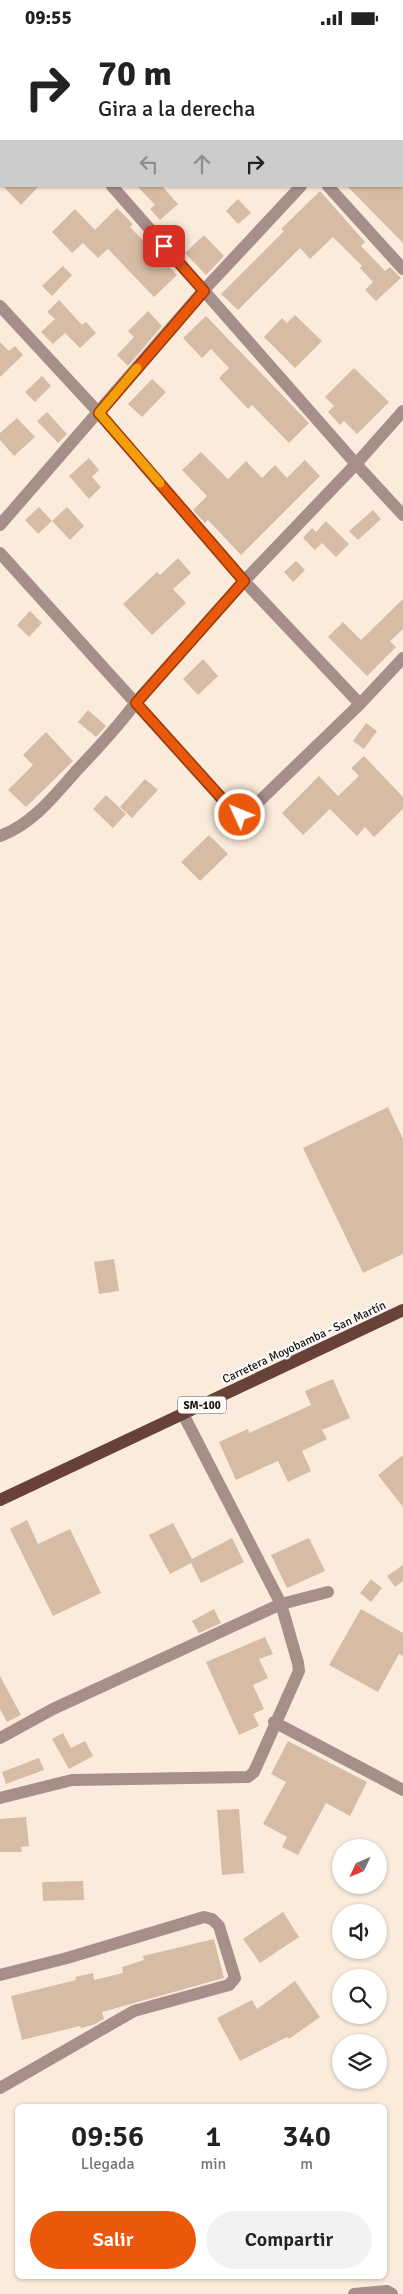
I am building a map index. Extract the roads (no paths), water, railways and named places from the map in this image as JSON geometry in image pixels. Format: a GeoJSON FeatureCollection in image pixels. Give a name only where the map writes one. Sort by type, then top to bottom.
{"type":"FeatureCollection","features":[{"type":"Feature","properties":{"kind":"main road","name":"Carretera Moyobamba - San Martín"},"geometry":{"type":"LineString","coordinates":[[0,1500],[403,1310]]}},
{"type":"Feature","properties":{"kind":"street"},"geometry":{"type":"LineString","coordinates":[[113,187],[403,515]]}},
{"type":"Feature","properties":{"kind":"street"},"geometry":{"type":"LineString","coordinates":[[0,525],[204,291],[300,187]]}},
{"type":"Feature","properties":{"kind":"street"},"geometry":{"type":"LineString","coordinates":[[329,187],[403,269]]}},
{"type":"Feature","properties":{"kind":"street"},"geometry":{"type":"LineString","coordinates":[[0,306],[99,413],[244,581],[360,704]]}},
{"type":"Feature","properties":{"kind":"street"},"geometry":{"type":"LineString","coordinates":[[0,836],[12,832],[35,816],[122,721],[244,581],[356,464],[403,411]]}},
{"type":"Feature","properties":{"kind":"street"},"geometry":{"type":"LineString","coordinates":[[0,553],[234,812],[240,815],[246,814],[360,704],[403,658]]}},
{"type":"Feature","properties":{"kind":"street"},"geometry":{"type":"LineString","coordinates":[[0,1798],[72,1779],[248,1777],[254,1772],[299,1667],[281,1604],[183,1414]]}},
{"type":"Feature","properties":{"kind":"street"},"geometry":{"type":"LineString","coordinates":[[0,1738],[53,1709],[281,1604],[328,1592]]}},
{"type":"Feature","properties":{"kind":"street"},"geometry":{"type":"LineString","coordinates":[[274,1722],[403,1790]]}},
{"type":"Feature","properties":{"kind":"street"},"geometry":{"type":"LineString","coordinates":[[0,1975],[67,1958],[204,1917],[212,1919],[219,1926],[235,1978],[229,1985],[134,2011],[0,2088]]}},
{"type":"Feature","properties":{"kind":"street"},"geometry":{"type":"LineString","coordinates":[[354,2294],[387,2291],[392,2294]]}}]}
